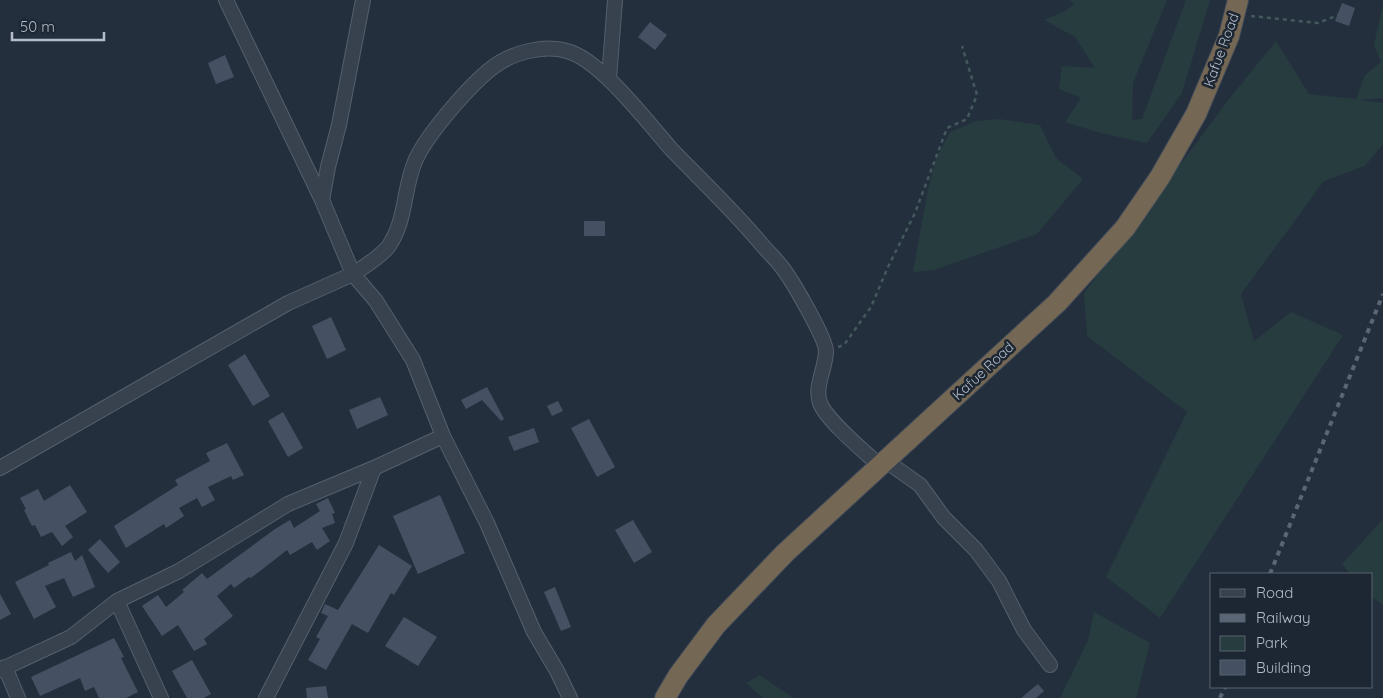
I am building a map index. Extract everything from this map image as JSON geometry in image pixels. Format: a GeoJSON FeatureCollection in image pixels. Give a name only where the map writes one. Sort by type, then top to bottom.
{"type":"FeatureCollection","features":[{"type":"Feature","properties":{"kind":"highway","name":"Kafue Road"},"geometry":{"type":"LineString","coordinates":[[665,698],[678,676],[716,625],[785,553],[1057,303],[1125,228],[1160,178],[1196,114],[1229,36],[1236,7]]}},
{"type":"Feature","properties":{"kind":"street"},"geometry":{"type":"LineString","coordinates":[[226,0],[322,200],[353,274],[376,301],[413,360],[443,436],[487,523],[534,632],[557,671],[570,698]]}},
{"type":"Feature","properties":{"kind":"street"},"geometry":{"type":"LineString","coordinates":[[322,200],[328,167],[339,126],[363,0]]}},
{"type":"Feature","properties":{"kind":"street"},"geometry":{"type":"LineString","coordinates":[[609,79],[615,0]]}},
{"type":"Feature","properties":{"kind":"street"},"geometry":{"type":"LineString","coordinates":[[0,468],[279,308],[353,274],[378,256],[388,246],[400,222],[411,174],[417,158],[451,111],[478,80],[500,62],[520,53],[547,48],[568,51],[591,64],[609,79],[672,149],[746,226],[786,273],[822,337],[826,350],[818,391],[820,404],[830,418],[883,464],[920,485],[944,518],[976,550],[999,581],[1024,630],[1050,665]]}},
{"type":"Feature","properties":{"kind":"street"},"geometry":{"type":"LineString","coordinates":[[18,698],[3,669],[71,637],[118,601],[179,571],[288,504],[374,468],[443,436]]}},
{"type":"Feature","properties":{"kind":"street"},"geometry":{"type":"LineString","coordinates":[[266,698],[346,543],[374,468]]}},
{"type":"Feature","properties":{"kind":"street"},"geometry":{"type":"LineString","coordinates":[[118,601],[161,698]]}},
{"type":"Feature","properties":{"kind":"path"},"geometry":{"type":"LineString","coordinates":[[1236,7],[1318,23],[1338,15]]}},
{"type":"Feature","properties":{"kind":"path"},"geometry":{"type":"LineString","coordinates":[[826,350],[844,345],[871,307],[888,267],[915,213],[947,128],[967,119],[977,96],[962,46]]}},
{"type":"Feature","properties":{"kind":"green space"},"geometry":{"type":"Polygon","coordinates":[[[1070,0],[1167,0],[1133,83],[1132,120],[1142,119],[1186,0],[1210,0],[1182,93],[1147,143],[1100,133],[1065,122],[1081,98],[1059,89],[1062,66],[1095,68],[1075,37],[1044,20],[1065,11],[1074,4],[1070,0]]]}},
{"type":"Feature","properties":{"kind":"green space"},"geometry":{"type":"Polygon","coordinates":[[[1383,4],[1383,98],[1359,100],[1383,103],[1383,144],[1365,166],[1324,181],[1241,294],[1254,341],[1291,312],[1343,335],[1160,618],[1106,577],[1187,412],[1087,336],[1084,293],[1229,99],[1276,41],[1309,94],[1356,99],[1365,75],[1381,62],[1374,45],[1383,4]]]}},
{"type":"Feature","properties":{"kind":"green space"},"geometry":{"type":"Polygon","coordinates":[[[999,119],[1040,125],[1056,158],[1083,179],[1037,234],[934,270],[913,272],[935,161],[950,132],[976,121],[999,119]]]}},
{"type":"Feature","properties":{"kind":"green space"},"geometry":{"type":"Polygon","coordinates":[[[1383,519],[1383,605],[1373,598],[1373,573],[1349,573],[1342,564],[1383,519]]]}},
{"type":"Feature","properties":{"kind":"green space"},"geometry":{"type":"Polygon","coordinates":[[[1094,612],[1150,643],[1136,698],[1060,698],[1088,640],[1094,612]]]}},
{"type":"Feature","properties":{"kind":"green space"},"geometry":{"type":"Polygon","coordinates":[[[760,675],[793,698],[763,698],[746,683],[760,675]]]}},
{"type":"Feature","properties":{"kind":"building"},"geometry":{"type":"Polygon","coordinates":[[[1342,3],[1355,8],[1349,26],[1335,21],[1342,3]]]}},
{"type":"Feature","properties":{"kind":"building"},"geometry":{"type":"Polygon","coordinates":[[[650,22],[667,35],[655,50],[638,37],[650,22]]]}},
{"type":"Feature","properties":{"kind":"building"},"geometry":{"type":"Polygon","coordinates":[[[225,55],[234,77],[216,84],[208,63],[225,55]]]}},
{"type":"Feature","properties":{"kind":"building"},"geometry":{"type":"Polygon","coordinates":[[[584,221],[605,221],[605,236],[584,236],[584,221]]]}},
{"type":"Feature","properties":{"kind":"building"},"geometry":{"type":"Polygon","coordinates":[[[331,317],[346,350],[327,359],[312,326],[331,317]]]}},
{"type":"Feature","properties":{"kind":"building"},"geometry":{"type":"Polygon","coordinates":[[[245,354],[270,396],[253,406],[228,365],[245,354]]]}},
{"type":"Feature","properties":{"kind":"building"},"geometry":{"type":"Polygon","coordinates":[[[487,387],[504,419],[501,421],[482,400],[466,409],[461,400],[487,387]]]}},
{"type":"Feature","properties":{"kind":"building"},"geometry":{"type":"Polygon","coordinates":[[[380,397],[388,415],[357,429],[349,410],[380,397]]]}},
{"type":"Feature","properties":{"kind":"building"},"geometry":{"type":"Polygon","coordinates":[[[558,401],[563,411],[552,416],[547,406],[558,401]]]}},
{"type":"Feature","properties":{"kind":"building"},"geometry":{"type":"Polygon","coordinates":[[[283,412],[303,448],[288,457],[268,421],[283,412]]]}},
{"type":"Feature","properties":{"kind":"building"},"geometry":{"type":"Polygon","coordinates":[[[589,419],[615,467],[597,477],[571,428],[589,419]]]}},
{"type":"Feature","properties":{"kind":"building"},"geometry":{"type":"Polygon","coordinates":[[[534,428],[539,442],[514,451],[508,437],[534,428]]]}},
{"type":"Feature","properties":{"kind":"building"},"geometry":{"type":"Polygon","coordinates":[[[227,443],[244,475],[233,480],[231,476],[208,487],[215,500],[202,507],[197,498],[179,508],[184,516],[166,528],[164,524],[126,548],[114,526],[178,485],[175,480],[210,461],[206,453],[227,443]]]}},
{"type":"Feature","properties":{"kind":"building"},"geometry":{"type":"Polygon","coordinates":[[[70,485],[87,512],[65,526],[73,537],[62,546],[52,532],[41,537],[35,525],[32,526],[20,498],[38,489],[44,501],[70,485]]]}},
{"type":"Feature","properties":{"kind":"building"},"geometry":{"type":"Polygon","coordinates":[[[440,495],[465,553],[418,574],[393,516],[440,495]]]}},
{"type":"Feature","properties":{"kind":"building"},"geometry":{"type":"Polygon","coordinates":[[[328,498],[335,513],[332,514],[335,523],[322,528],[330,541],[317,550],[312,542],[290,555],[287,550],[251,578],[249,577],[234,588],[231,584],[217,596],[233,616],[204,639],[207,644],[194,651],[178,625],[162,636],[142,606],[158,595],[166,607],[202,573],[207,579],[290,520],[294,528],[320,511],[316,504],[328,498]]]}},
{"type":"Feature","properties":{"kind":"building"},"geometry":{"type":"Polygon","coordinates":[[[633,520],[652,552],[634,563],[615,530],[633,520]]]}},
{"type":"Feature","properties":{"kind":"building"},"geometry":{"type":"Polygon","coordinates":[[[100,539],[120,562],[108,573],[88,550],[100,539]]]}},
{"type":"Feature","properties":{"kind":"building"},"geometry":{"type":"Polygon","coordinates":[[[379,545],[412,566],[394,595],[391,593],[368,633],[352,624],[326,670],[308,660],[320,639],[316,637],[328,616],[321,613],[325,604],[338,610],[379,545]]]}},
{"type":"Feature","properties":{"kind":"building"},"geometry":{"type":"Polygon","coordinates":[[[71,552],[75,561],[82,555],[95,587],[73,597],[64,578],[45,586],[56,607],[34,619],[15,582],[71,552]]]}},
{"type":"Feature","properties":{"kind":"building"},"geometry":{"type":"Polygon","coordinates":[[[555,587],[571,627],[561,631],[544,592],[555,587]]]}},
{"type":"Feature","properties":{"kind":"building"},"geometry":{"type":"Polygon","coordinates":[[[0,594],[11,614],[0,620],[0,594]]]}},
{"type":"Feature","properties":{"kind":"building"},"geometry":{"type":"Polygon","coordinates":[[[404,617],[437,637],[418,666],[385,646],[404,617]]]}},
{"type":"Feature","properties":{"kind":"building"},"geometry":{"type":"Polygon","coordinates":[[[114,638],[124,657],[121,658],[138,692],[126,698],[99,698],[94,687],[85,691],[80,678],[40,696],[31,677],[114,638]]]}},
{"type":"Feature","properties":{"kind":"building"},"geometry":{"type":"Polygon","coordinates":[[[192,660],[211,694],[204,698],[187,698],[172,671],[192,660]]]}},
{"type":"Feature","properties":{"kind":"building"},"geometry":{"type":"Polygon","coordinates":[[[1038,684],[1044,691],[1036,698],[1021,698],[1038,684]]]}},
{"type":"Feature","properties":{"kind":"building"},"geometry":{"type":"Polygon","coordinates":[[[326,686],[328,698],[307,698],[306,688],[326,686]]]}},
{"type":"Feature","properties":{"kind":"railway"},"geometry":{"type":"LineString","coordinates":[[1270,573],[1383,294]]}},
{"type":"Feature","properties":{"kind":"railway"},"geometry":{"type":"LineString","coordinates":[[1220,698],[1225,688]]}}]}
